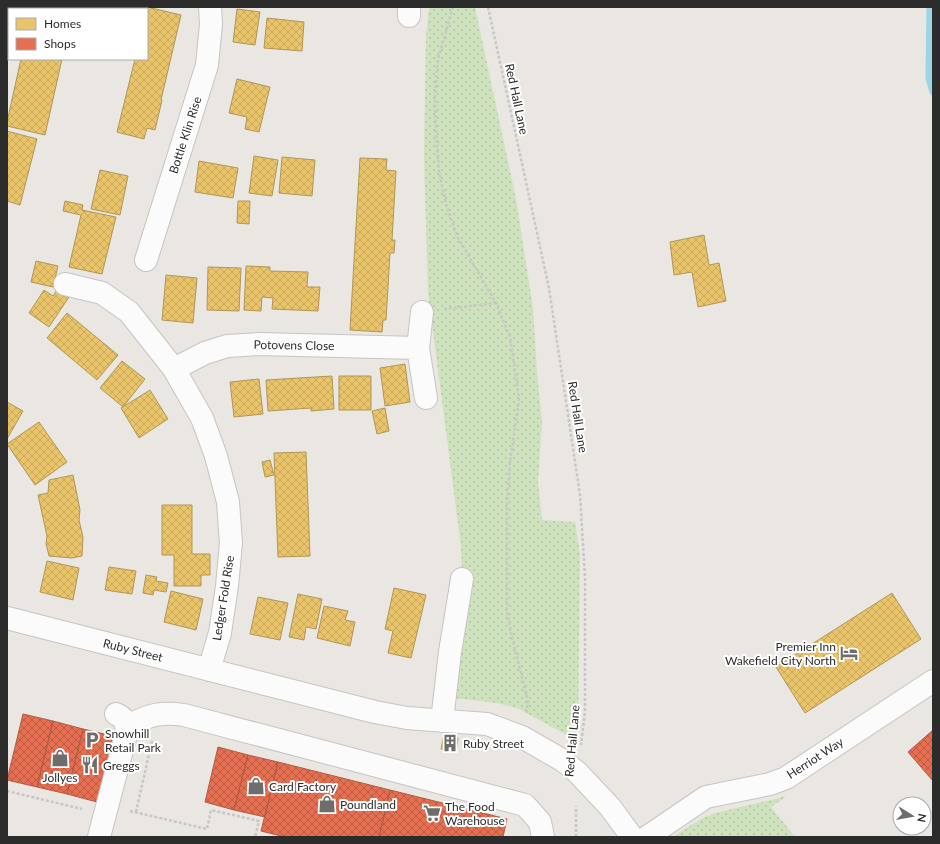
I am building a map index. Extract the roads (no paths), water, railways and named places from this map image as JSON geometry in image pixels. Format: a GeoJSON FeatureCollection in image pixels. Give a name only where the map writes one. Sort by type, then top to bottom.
{"type":"FeatureCollection","features":[{"type":"Feature","properties":{"kind":"street","name":"Bottle Klin Rise"},"geometry":{"type":"LineString","coordinates":[[146,260],[207,65],[211,24],[210,7]]}},
{"type":"Feature","properties":{"kind":"street","name":"Ledger Fold Rise"},"geometry":{"type":"LineString","coordinates":[[65,284],[102,294],[129,312],[174,369],[202,418],[216,456],[228,502],[231,543],[228,586],[220,633],[209,670]]}},
{"type":"Feature","properties":{"kind":"street"},"geometry":{"type":"LineString","coordinates":[[422,312],[418,348],[426,398]]}},
{"type":"Feature","properties":{"kind":"street","name":"Potovens Close"},"geometry":{"type":"LineString","coordinates":[[174,369],[205,353],[227,346],[259,344],[418,348]]}},
{"type":"Feature","properties":{"kind":"street"},"geometry":{"type":"LineString","coordinates":[[442,721],[450,652],[462,579]]}},
{"type":"Feature","properties":{"kind":"street","name":"Ruby Street"},"geometry":{"type":"LineString","coordinates":[[7,618],[375,712],[407,718],[487,724],[522,737],[562,760],[577,772],[610,807],[632,837]]}},
{"type":"Feature","properties":{"kind":"street","name":"Herriot Way"},"geometry":{"type":"LineString","coordinates":[[647,837],[706,797],[770,784],[786,778],[933,681]]}},
{"type":"Feature","properties":{"kind":"street"},"geometry":{"type":"LineString","coordinates":[[99,837],[127,731],[121,720],[160,713],[184,715],[525,805],[540,822],[544,837]]}},
{"type":"Feature","properties":{"kind":"waterway"},"geometry":{"type":"LineString","coordinates":[[930,7],[929,78],[933,92]]}},
{"type":"Feature","properties":{"kind":"place","name":"Premier Inn Wakefield City North"},"geometry":{"type":"Point","coordinates":[849,653]}},
{"type":"Feature","properties":{"kind":"place","name":"Snowhill Retail Park"},"geometry":{"type":"Point","coordinates":[92,740]}},
{"type":"Feature","properties":{"kind":"place","name":"Ruby Street"},"geometry":{"type":"Point","coordinates":[450,743]}},
{"type":"Feature","properties":{"kind":"place","name":"Jollyes"},"geometry":{"type":"Point","coordinates":[60,758]}},
{"type":"Feature","properties":{"kind":"place","name":"Greggs"},"geometry":{"type":"Point","coordinates":[90,765]}},
{"type":"Feature","properties":{"kind":"place","name":"Card Factory"},"geometry":{"type":"Point","coordinates":[256,786]}},
{"type":"Feature","properties":{"kind":"place","name":"Poundland"},"geometry":{"type":"Point","coordinates":[327,804]}},
{"type":"Feature","properties":{"kind":"place","name":"The Food Warehouse"},"geometry":{"type":"Point","coordinates":[432,813]}}]}
